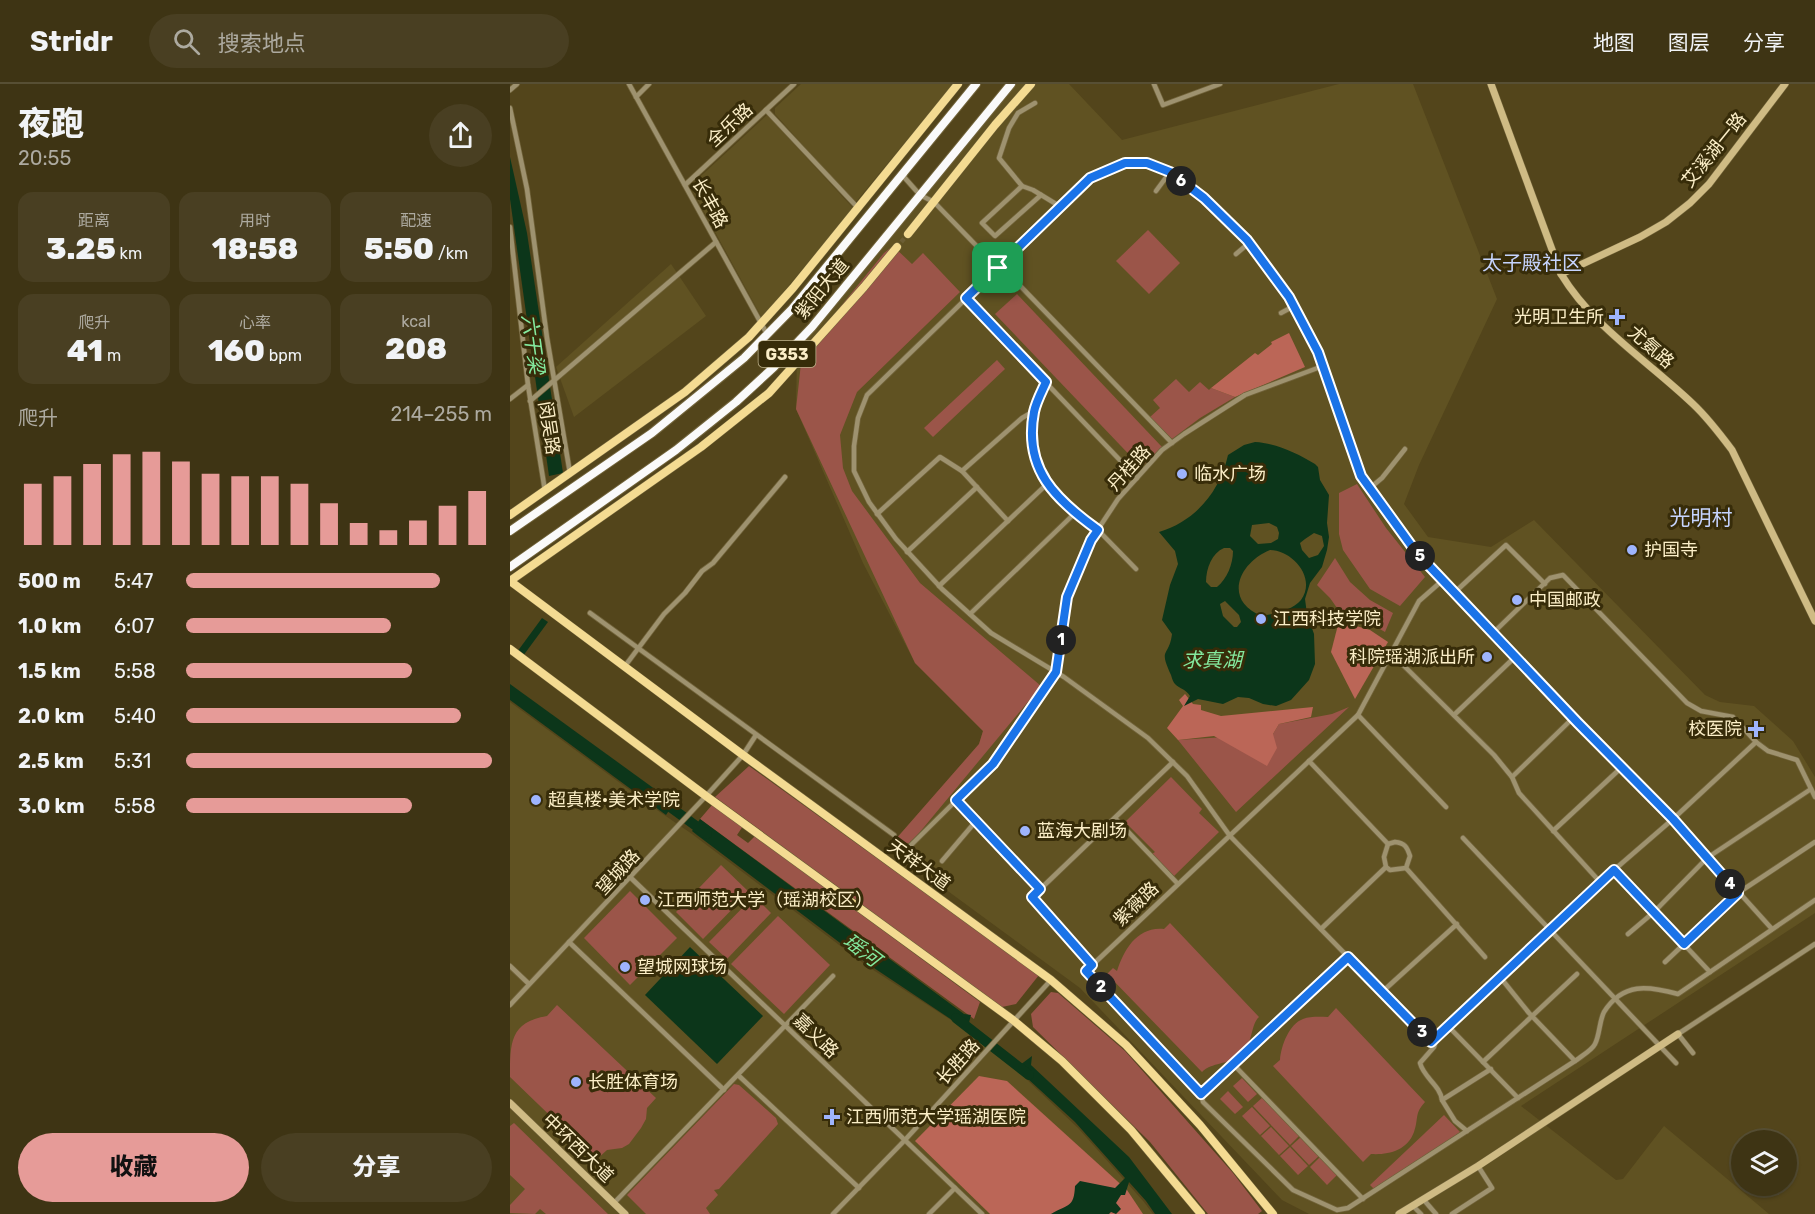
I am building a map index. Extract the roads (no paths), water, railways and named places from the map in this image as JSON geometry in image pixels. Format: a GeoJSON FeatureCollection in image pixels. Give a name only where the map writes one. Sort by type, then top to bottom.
{"type":"FeatureCollection","features":[{"type":"Feature","properties":{"kind":"highway","name":"紫阳大道"},"geometry":{"type":"LineString","coordinates":[[510,567],[676,450],[736,402],[774,367],[812,327],[1011,84]]}},
{"type":"Feature","properties":{"kind":"highway","name":"紫阳大道"},"geometry":{"type":"LineString","coordinates":[[510,531],[652,433],[744,358],[792,309],[973,85]]}},
{"type":"Feature","properties":{"kind":"main road"},"geometry":{"type":"LineString","coordinates":[[510,514],[685,392],[749,337],[793,288],[958,84]]}},
{"type":"Feature","properties":{"kind":"main road"},"geometry":{"type":"LineString","coordinates":[[908,234],[995,125],[1031,84]]}},
{"type":"Feature","properties":{"kind":"main road"},"geometry":{"type":"LineString","coordinates":[[510,581],[701,447],[769,393],[897,247]]}},
{"type":"Feature","properties":{"kind":"main road","name":"天祥大道"},"geometry":{"type":"LineString","coordinates":[[510,581],[1051,980],[1126,1045],[1200,1125],[1273,1214]]}},
{"type":"Feature","properties":{"kind":"main road"},"geometry":{"type":"LineString","coordinates":[[510,649],[703,798],[1013,1020],[1062,1061],[1131,1130],[1201,1214]]}},
{"type":"Feature","properties":{"kind":"street"},"geometry":{"type":"LineString","coordinates":[[510,90],[517,84]]}},
{"type":"Feature","properties":{"kind":"street","name":"长丰路"},"geometry":{"type":"LineString","coordinates":[[629,84],[767,334]]}},
{"type":"Feature","properties":{"kind":"street"},"geometry":{"type":"LineString","coordinates":[[636,97],[649,84]]}},
{"type":"Feature","properties":{"kind":"street","name":"全乐路"},"geometry":{"type":"LineString","coordinates":[[685,185],[794,84]]}},
{"type":"Feature","properties":{"kind":"street"},"geometry":{"type":"LineString","coordinates":[[1154,84],[1164,105],[1220,84]]}},
{"type":"Feature","properties":{"kind":"street","name":"尤氨路"},"geometry":{"type":"LineString","coordinates":[[1491,84],[1561,274],[1591,314],[1694,404],[1732,450],[1815,621]]}},
{"type":"Feature","properties":{"kind":"street","name":"艾溪湖一路"},"geometry":{"type":"LineString","coordinates":[[1561,274],[1640,237],[1666,222],[1690,203],[1709,184],[1785,84]]}},
{"type":"Feature","properties":{"kind":"street"},"geometry":{"type":"LineString","coordinates":[[1035,103],[1018,113],[1009,128],[999,158],[1022,186],[1060,207]]}},
{"type":"Feature","properties":{"kind":"street"},"geometry":{"type":"LineString","coordinates":[[510,108],[527,189],[554,381],[570,473]]}},
{"type":"Feature","properties":{"kind":"street"},"geometry":{"type":"LineString","coordinates":[[766,110],[858,208]]}},
{"type":"Feature","properties":{"kind":"street"},"geometry":{"type":"LineString","coordinates":[[1756,742],[1673,819],[1614,870],[1431,1042],[1230,834],[1187,776],[1173,762],[1144,735],[1056,672],[991,633],[939,586],[907,552],[868,502],[854,471],[857,428],[867,395],[1090,178],[1125,163],[1147,163],[1170,172],[1204,198],[1249,243],[1294,306],[1318,352],[1361,476],[1416,552],[1573,718],[1673,819],[1772,929]]}},
{"type":"Feature","properties":{"kind":"street"},"geometry":{"type":"LineString","coordinates":[[907,168],[904,177],[920,195],[934,202],[1172,443]]}},
{"type":"Feature","properties":{"kind":"street"},"geometry":{"type":"LineString","coordinates":[[1156,191],[1170,172]]}},
{"type":"Feature","properties":{"kind":"street"},"geometry":{"type":"LineString","coordinates":[[1022,186],[982,224],[995,236],[1041,195]]}},
{"type":"Feature","properties":{"kind":"street","name":"闵吴路"},"geometry":{"type":"LineString","coordinates":[[510,227],[528,385],[545,491]]}},
{"type":"Feature","properties":{"kind":"street"},"geometry":{"type":"LineString","coordinates":[[531,401],[716,242]]}},
{"type":"Feature","properties":{"kind":"street"},"geometry":{"type":"LineString","coordinates":[[1236,254],[1249,243]]}},
{"type":"Feature","properties":{"kind":"street"},"geometry":{"type":"LineString","coordinates":[[966,298],[1137,478]]}},
{"type":"Feature","properties":{"kind":"street"},"geometry":{"type":"LineString","coordinates":[[1281,313],[1294,306]]}},
{"type":"Feature","properties":{"kind":"street","name":"丹桂路"},"geometry":{"type":"LineString","coordinates":[[1056,672],[1067,597],[1091,540],[1118,499],[1162,450],[1245,395],[1323,366]]}},
{"type":"Feature","properties":{"kind":"street"},"geometry":{"type":"LineString","coordinates":[[1046,382],[1034,411],[1032,440],[1036,463],[1047,484],[1074,514],[1098,530],[1136,569]]}},
{"type":"Feature","properties":{"kind":"street"},"geometry":{"type":"LineString","coordinates":[[510,399],[528,385]]}},
{"type":"Feature","properties":{"kind":"street"},"geometry":{"type":"LineString","coordinates":[[962,471],[1022,418],[1034,411]]}},
{"type":"Feature","properties":{"kind":"street"},"geometry":{"type":"LineString","coordinates":[[1370,488],[1382,478],[1406,449]]}},
{"type":"Feature","properties":{"kind":"street"},"geometry":{"type":"LineString","coordinates":[[878,514],[940,457],[962,471],[1008,521]]}},
{"type":"Feature","properties":{"kind":"street"},"geometry":{"type":"LineString","coordinates":[[625,666],[664,614],[685,593],[702,571],[713,563],[785,477]]}},
{"type":"Feature","properties":{"kind":"street"},"geometry":{"type":"LineString","coordinates":[[939,586],[1047,484]]}},
{"type":"Feature","properties":{"kind":"street"},"geometry":{"type":"LineString","coordinates":[[907,552],[977,487]]}},
{"type":"Feature","properties":{"kind":"street"},"geometry":{"type":"LineString","coordinates":[[969,614],[1074,514]]}},
{"type":"Feature","properties":{"kind":"street"},"geometry":{"type":"LineString","coordinates":[[1455,592],[1506,545],[1545,584]]}},
{"type":"Feature","properties":{"kind":"street"},"geometry":{"type":"LineString","coordinates":[[1493,633],[1550,578],[1563,575],[1687,703],[1701,711],[1733,717],[1756,742],[1768,751],[1797,759],[1815,797]]}},
{"type":"Feature","properties":{"kind":"street","name":"紫薇路"},"geometry":{"type":"LineString","coordinates":[[1092,965],[1358,716],[1419,601],[1443,580]]}},
{"type":"Feature","properties":{"kind":"street"},"geometry":{"type":"LineString","coordinates":[[590,613],[894,835]]}},
{"type":"Feature","properties":{"kind":"street"},"geometry":{"type":"LineString","coordinates":[[1391,653],[1494,755],[1512,777],[1519,793],[1601,883]]}},
{"type":"Feature","properties":{"kind":"street"},"geometry":{"type":"LineString","coordinates":[[1454,716],[1515,657]]}},
{"type":"Feature","properties":{"kind":"street"},"geometry":{"type":"LineString","coordinates":[[907,849],[993,764],[1056,672]]}},
{"type":"Feature","properties":{"kind":"street"},"geometry":{"type":"LineString","coordinates":[[1358,716],[1446,807]]}},
{"type":"Feature","properties":{"kind":"street"},"geometry":{"type":"LineString","coordinates":[[1512,777],[1573,718]]}},
{"type":"Feature","properties":{"kind":"street","name":"望城路"},"geometry":{"type":"LineString","coordinates":[[510,1005],[674,831],[743,755],[756,735]]}},
{"type":"Feature","properties":{"kind":"street"},"geometry":{"type":"LineString","coordinates":[[1309,761],[1388,844]]}},
{"type":"Feature","properties":{"kind":"street"},"geometry":{"type":"LineString","coordinates":[[1173,762],[1032,897],[1092,965],[1086,971],[1201,1094],[1203,1102],[1293,1190],[1337,1210],[1348,1208],[1575,1061],[1594,1046],[1603,1013],[1623,992],[1638,988],[1654,988],[1678,994],[1815,900]]}},
{"type":"Feature","properties":{"kind":"street"},"geometry":{"type":"LineString","coordinates":[[1553,831],[1622,767]]}},
{"type":"Feature","properties":{"kind":"street"},"geometry":{"type":"LineString","coordinates":[[1628,934],[1654,912],[1707,858],[1811,789]]}},
{"type":"Feature","properties":{"kind":"street"},"geometry":{"type":"LineString","coordinates":[[956,800],[1040,889]]}},
{"type":"Feature","properties":{"kind":"street"},"geometry":{"type":"LineString","coordinates":[[1114,818],[1178,884]]}},
{"type":"Feature","properties":{"kind":"street"},"geometry":{"type":"LineString","coordinates":[[942,861],[976,821]]}},
{"type":"Feature","properties":{"kind":"street"},"geometry":{"type":"LineString","coordinates":[[1463,838],[1676,1064]]}},
{"type":"Feature","properties":{"kind":"street"},"geometry":{"type":"LineString","coordinates":[[1665,962],[1738,893],[1815,842]]}},
{"type":"Feature","properties":{"kind":"street"},"geometry":{"type":"LineString","coordinates":[[1388,844],[1402,843],[1407,847],[1410,856],[1406,868]]}},
{"type":"Feature","properties":{"kind":"street"},"geometry":{"type":"LineString","coordinates":[[1388,844],[1384,857],[1386,867],[1390,870],[1406,868]]}},
{"type":"Feature","properties":{"kind":"street"},"geometry":{"type":"LineString","coordinates":[[1321,929],[1386,867]]}},
{"type":"Feature","properties":{"kind":"street"},"geometry":{"type":"LineString","coordinates":[[1406,868],[1485,957]]}},
{"type":"Feature","properties":{"kind":"street"},"geometry":{"type":"LineString","coordinates":[[1614,870],[1710,972]]}},
{"type":"Feature","properties":{"kind":"street","name":"嘉义路"},"geometry":{"type":"LineString","coordinates":[[631,878],[982,1214]]}},
{"type":"Feature","properties":{"kind":"street"},"geometry":{"type":"LineString","coordinates":[[1382,992],[1457,924]]}},
{"type":"Feature","properties":{"kind":"street"},"geometry":{"type":"LineString","coordinates":[[569,942],[724,1090]]}},
{"type":"Feature","properties":{"kind":"street"},"geometry":{"type":"LineString","coordinates":[[1399,1214],[1478,1166],[1815,944]]}},
{"type":"Feature","properties":{"kind":"street"},"geometry":{"type":"LineString","coordinates":[[1201,1094],[1348,957]]}},
{"type":"Feature","properties":{"kind":"street"},"geometry":{"type":"LineString","coordinates":[[510,966],[529,984]]}},
{"type":"Feature","properties":{"kind":"street"},"geometry":{"type":"LineString","coordinates":[[1484,1062],[1577,974]]}},
{"type":"Feature","properties":{"kind":"street"},"geometry":{"type":"LineString","coordinates":[[614,1203],[833,976]]}},
{"type":"Feature","properties":{"kind":"street"},"geometry":{"type":"LineString","coordinates":[[1500,977],[1532,1016],[1575,1061]]}},
{"type":"Feature","properties":{"kind":"street","name":"长胜路"},"geometry":{"type":"LineString","coordinates":[[833,1214],[905,1140],[1051,980]]}},
{"type":"Feature","properties":{"kind":"street"},"geometry":{"type":"LineString","coordinates":[[1448,1026],[1518,1098]]}},
{"type":"Feature","properties":{"kind":"street"},"geometry":{"type":"LineString","coordinates":[[1678,1034],[1693,1053]]}},
{"type":"Feature","properties":{"kind":"street"},"geometry":{"type":"LineString","coordinates":[[1438,1036],[1434,1047],[1420,1063],[1422,1070],[1441,1093],[1442,1100],[1455,1121],[1467,1131]]}},
{"type":"Feature","properties":{"kind":"street"},"geometry":{"type":"LineString","coordinates":[[1233,1064],[1363,1198]]}},
{"type":"Feature","properties":{"kind":"street"},"geometry":{"type":"LineString","coordinates":[[1442,1100],[1491,1069]]}},
{"type":"Feature","properties":{"kind":"street"},"geometry":{"type":"LineString","coordinates":[[738,1075],[859,1188]]}},
{"type":"Feature","properties":{"kind":"street","name":"中环西大道"},"geometry":{"type":"LineString","coordinates":[[512,1108],[626,1214]]}},
{"type":"Feature","properties":{"kind":"street"},"geometry":{"type":"LineString","coordinates":[[1452,1214],[1492,1188],[1478,1166]]}},
{"type":"Feature","properties":{"kind":"street"},"geometry":{"type":"LineString","coordinates":[[929,1214],[955,1188]]}},
{"type":"Feature","properties":{"kind":"street"},"geometry":{"type":"LineString","coordinates":[[1423,1199],[1436,1214]]}},
{"type":"Feature","properties":{"kind":"street"},"geometry":{"type":"LineString","coordinates":[[1413,1206],[1421,1214]]}},
{"type":"Feature","properties":{"kind":"water","name":"六干梁"},"geometry":{"type":"Polygon","coordinates":[[[510,157],[527,233],[563,473],[549,476],[510,199],[510,157]]]}},
{"type":"Feature","properties":{"kind":"water","name":"求真湖"},"geometry":{"type":"Polygon","coordinates":[[[1255,442],[1271,444],[1315,464],[1318,467],[1320,480],[1329,495],[1327,550],[1322,567],[1310,583],[1305,599],[1314,634],[1315,664],[1309,680],[1291,700],[1276,706],[1238,697],[1223,704],[1198,699],[1184,706],[1190,696],[1174,683],[1167,666],[1165,656],[1172,634],[1162,620],[1170,585],[1178,564],[1175,551],[1159,532],[1184,520],[1204,503],[1219,481],[1228,455],[1244,445],[1255,442]],[[1269,523],[1252,525],[1250,536],[1258,544],[1271,543],[1278,539],[1277,527],[1269,523]],[[1314,533],[1300,543],[1302,550],[1309,558],[1318,555],[1324,546],[1322,536],[1314,533]],[[1230,548],[1220,550],[1213,557],[1207,571],[1206,582],[1211,587],[1217,587],[1224,580],[1232,561],[1233,551],[1230,548]],[[1270,550],[1250,564],[1239,582],[1239,592],[1242,601],[1250,609],[1262,616],[1288,609],[1301,600],[1306,583],[1300,567],[1294,560],[1278,551],[1270,550]],[[1225,601],[1220,604],[1223,616],[1234,627],[1241,622],[1239,615],[1225,601]]]}},
{"type":"Feature","properties":{"kind":"water"},"geometry":{"type":"Polygon","coordinates":[[[542,618],[548,622],[523,656],[517,652],[542,618]]]}},
{"type":"Feature","properties":{"kind":"water"},"geometry":{"type":"Polygon","coordinates":[[[510,684],[674,803],[666,815],[510,700],[510,684]]]}},
{"type":"Feature","properties":{"kind":"water"},"geometry":{"type":"Polygon","coordinates":[[[700,819],[964,1014],[971,1015],[967,1030],[868,964],[697,835],[692,831],[700,819]]]}},
{"type":"Feature","properties":{"kind":"water"},"geometry":{"type":"Polygon","coordinates":[[[690,947],[763,1016],[717,1064],[645,995],[690,947]]]}},
{"type":"Feature","properties":{"kind":"water"},"geometry":{"type":"Polygon","coordinates":[[[1032,1056],[1031,1065],[1129,1157],[1172,1214],[1155,1214],[1129,1182],[1125,1195],[1121,1195],[1116,1203],[1121,1209],[1116,1214],[1111,1212],[1109,1214],[1051,1214],[1069,1205],[1075,1186],[1080,1181],[1115,1188],[1125,1178],[1075,1122],[1016,1068],[1032,1056]]]}},
{"type":"Feature","properties":{"kind":"waterway","name":"瑶河"},"geometry":{"type":"LineString","coordinates":[[662,801],[707,834]]}},
{"type":"Feature","properties":{"kind":"waterway","name":"瑶河"},"geometry":{"type":"LineString","coordinates":[[956,1018],[1029,1075]]}},
{"type":"Feature","properties":{"kind":"tunnel"},"geometry":{"type":"LineString","coordinates":[[897,247],[908,234]]}},
{"type":"Feature","properties":{"kind":"place","name":"光明卫生所"},"geometry":{"type":"Point","coordinates":[1617,317]}},
{"type":"Feature","properties":{"kind":"place","name":"临水广场"},"geometry":{"type":"Point","coordinates":[1182,474]}},
{"type":"Feature","properties":{"kind":"place","name":"护国寺"},"geometry":{"type":"Point","coordinates":[1632,550]}},
{"type":"Feature","properties":{"kind":"place","name":"中国邮政"},"geometry":{"type":"Point","coordinates":[1517,600]}},
{"type":"Feature","properties":{"kind":"place","name":"江西科技学院"},"geometry":{"type":"Point","coordinates":[1261,619]}},
{"type":"Feature","properties":{"kind":"place","name":"科院瑶湖派出所"},"geometry":{"type":"Point","coordinates":[1487,657]}},
{"type":"Feature","properties":{"kind":"place","name":"校医院"},"geometry":{"type":"Point","coordinates":[1756,729]}},
{"type":"Feature","properties":{"kind":"place","name":"超真楼·美术学院"},"geometry":{"type":"Point","coordinates":[536,800]}},
{"type":"Feature","properties":{"kind":"place","name":"蓝海大剧场"},"geometry":{"type":"Point","coordinates":[1025,831]}},
{"type":"Feature","properties":{"kind":"place","name":"江西师范大学（瑶湖校区）"},"geometry":{"type":"Point","coordinates":[645,900]}},
{"type":"Feature","properties":{"kind":"place","name":"望城网球场"},"geometry":{"type":"Point","coordinates":[625,967]}},
{"type":"Feature","properties":{"kind":"place","name":"长胜体育场"},"geometry":{"type":"Point","coordinates":[576,1082]}},
{"type":"Feature","properties":{"kind":"place","name":"江西师范大学瑶湖医院"},"geometry":{"type":"Point","coordinates":[832,1117]}},
{"type":"Feature","properties":{"kind":"district","name":"太子殿社区"},"geometry":{"type":"Point","coordinates":[1532,263]}},
{"type":"Feature","properties":{"kind":"district","name":"光明村"},"geometry":{"type":"Point","coordinates":[1701,517]}}]}
